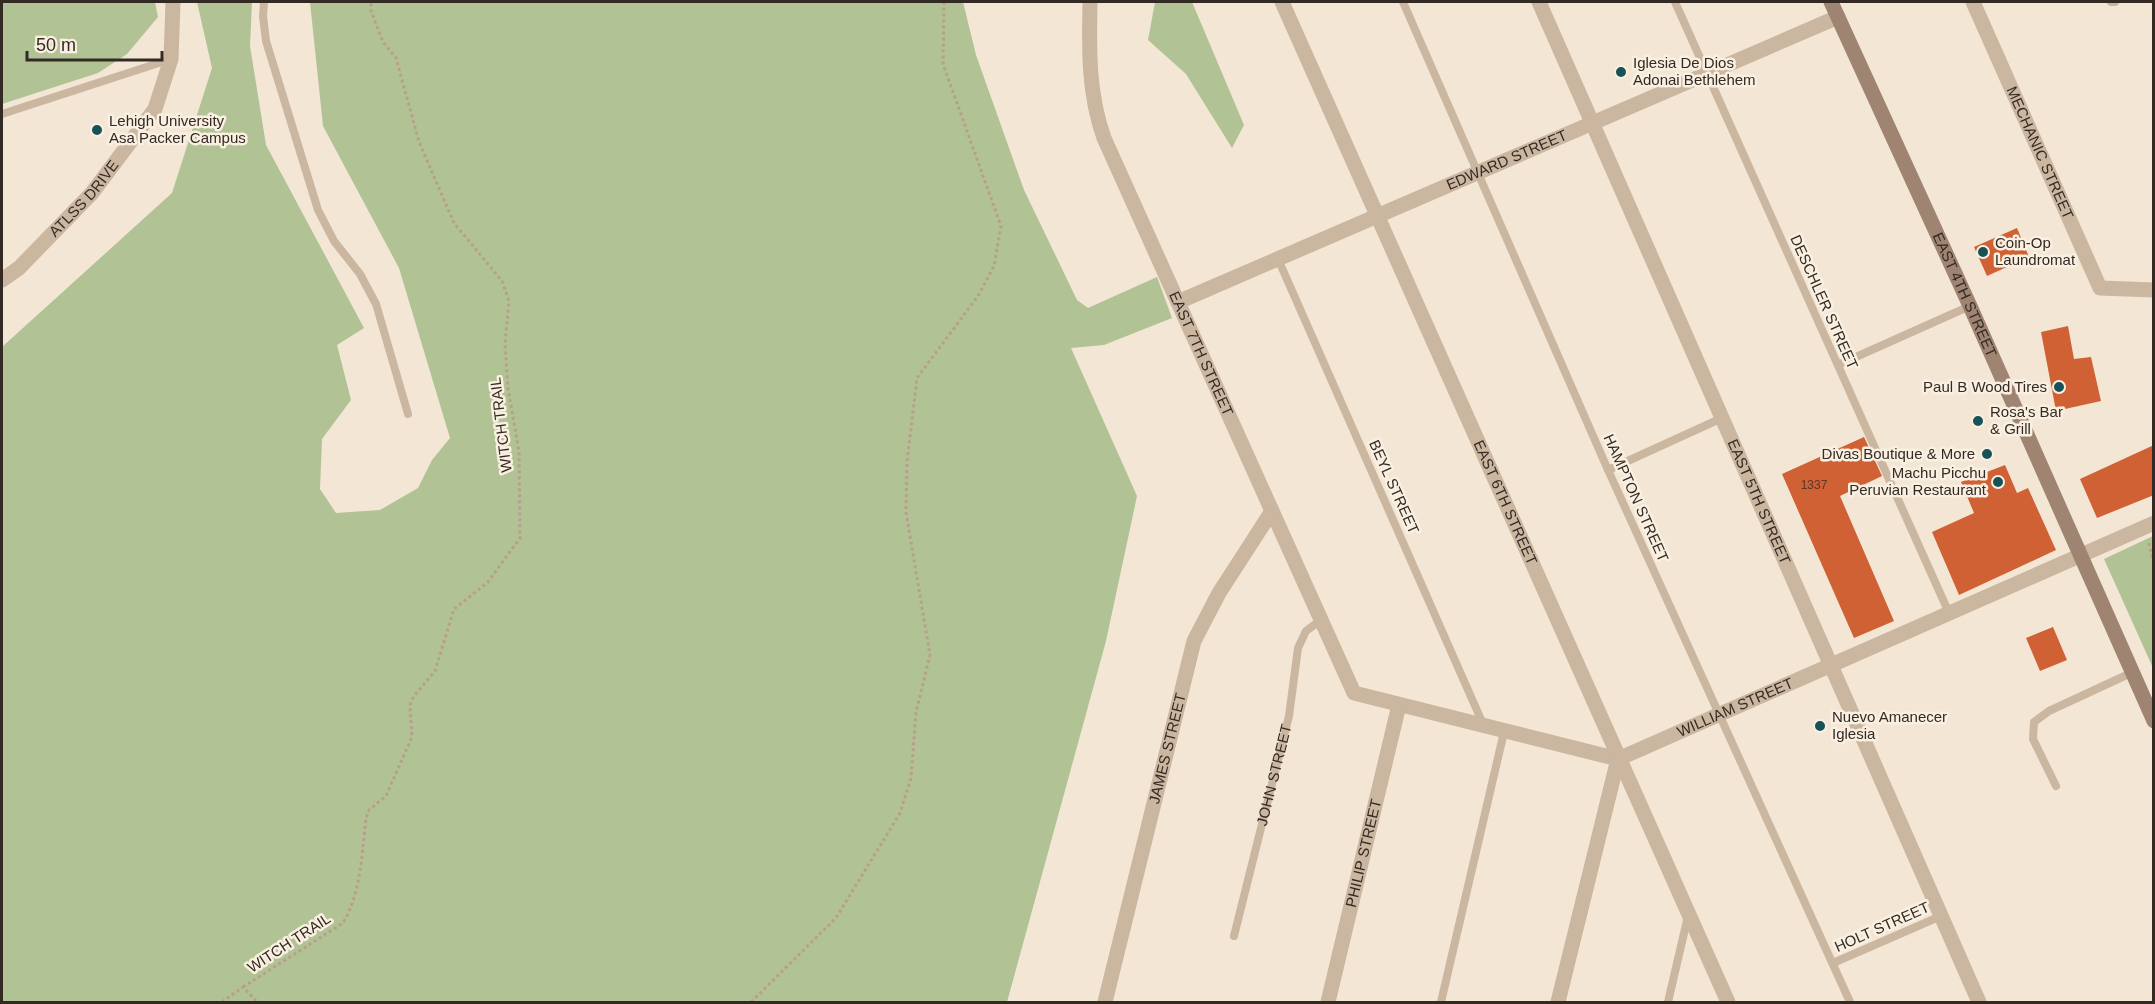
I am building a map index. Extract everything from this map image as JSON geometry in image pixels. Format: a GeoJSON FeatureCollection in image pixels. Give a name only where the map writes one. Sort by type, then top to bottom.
{"type":"FeatureCollection","features":[{"type":"Feature","properties":{"kind":"main road","name":"EAST 4TH STREET"},"geometry":{"type":"LineString","coordinates":[[1831,2],[1970,306],[2154,721]]}},
{"type":"Feature","properties":{"kind":"street","name":"ATLSS DRIVE"},"geometry":{"type":"LineString","coordinates":[[2,280],[19,268],[92,194],[155,109],[171,59],[173,2]]}},
{"type":"Feature","properties":{"kind":"street","name":"EAST 7TH STREET"},"geometry":{"type":"LineString","coordinates":[[1090,2],[1090,85],[1098,121],[1354,693],[1399,705]]}},
{"type":"Feature","properties":{"kind":"street","name":"EAST 6TH STREET"},"geometry":{"type":"LineString","coordinates":[[1282,2],[1728,1002]]}},
{"type":"Feature","properties":{"kind":"street","name":"EAST 5TH STREET"},"geometry":{"type":"LineString","coordinates":[[1539,2],[1979,1002]]}},
{"type":"Feature","properties":{"kind":"street","name":"MECHANIC STREET"},"geometry":{"type":"LineString","coordinates":[[1973,2],[2100,288],[2154,290]]}},
{"type":"Feature","properties":{"kind":"street","name":"EDWARD STREET"},"geometry":{"type":"LineString","coordinates":[[1178,302],[1838,17]]}},
{"type":"Feature","properties":{"kind":"street","name":"JAMES STREET"},"geometry":{"type":"LineString","coordinates":[[1105,1002],[1194,642],[1219,593],[1272,511]]}},
{"type":"Feature","properties":{"kind":"street","name":"WILLIAM STREET"},"geometry":{"type":"LineString","coordinates":[[1618,759],[2150,525]]}},
{"type":"Feature","properties":{"kind":"street"},"geometry":{"type":"LineString","coordinates":[[1399,705],[1618,759],[1558,1002]]}},
{"type":"Feature","properties":{"kind":"street","name":"PHILIP STREET"},"geometry":{"type":"LineString","coordinates":[[1328,1002],[1399,705]]}},
{"type":"Feature","properties":{"kind":"lane"},"geometry":{"type":"LineString","coordinates":[[264,2],[266,41],[318,210],[334,241],[360,274],[376,304],[408,414]]}},
{"type":"Feature","properties":{"kind":"lane","name":"HAMPTON STREET"},"geometry":{"type":"LineString","coordinates":[[1402,2],[1608,470],[1850,1002]]}},
{"type":"Feature","properties":{"kind":"lane","name":"DESCHLER STREET"},"geometry":{"type":"LineString","coordinates":[[1675,2],[1949,614]]}},
{"type":"Feature","properties":{"kind":"lane"},"geometry":{"type":"LineString","coordinates":[[2,114],[171,59]]}},
{"type":"Feature","properties":{"kind":"lane","name":"BEYL STREET"},"geometry":{"type":"LineString","coordinates":[[1278,259],[1485,727]]}},
{"type":"Feature","properties":{"kind":"lane"},"geometry":{"type":"LineString","coordinates":[[1838,365],[1970,306]]}},
{"type":"Feature","properties":{"kind":"lane"},"geometry":{"type":"LineString","coordinates":[[1608,470],[1722,418]]}},
{"type":"Feature","properties":{"kind":"lane","name":"JOHN STREET"},"geometry":{"type":"LineString","coordinates":[[1234,936],[1289,716],[1298,648],[1306,631],[1321,620]]}},
{"type":"Feature","properties":{"kind":"lane"},"geometry":{"type":"LineString","coordinates":[[2056,786],[2032,739],[2034,722],[2049,711],[2131,673]]}},
{"type":"Feature","properties":{"kind":"lane"},"geometry":{"type":"LineString","coordinates":[[1441,1002],[1504,732]]}},
{"type":"Feature","properties":{"kind":"lane"},"geometry":{"type":"LineString","coordinates":[[1668,1002],[1688,915]]}},
{"type":"Feature","properties":{"kind":"lane","name":"HOLT STREET"},"geometry":{"type":"LineString","coordinates":[[1833,963],[1941,916]]}},
{"type":"Feature","properties":{"kind":"path","name":"WITCH TRAIL"},"geometry":{"type":"LineString","coordinates":[[222,1002],[343,923],[348,915],[358,883],[366,818],[369,810],[386,796],[412,737],[410,705],[414,696],[435,670],[454,609],[488,582],[520,538],[519,452],[508,388],[505,344],[509,301],[502,281],[454,223],[419,142],[396,58],[382,42],[371,11],[371,2]]}},
{"type":"Feature","properties":{"kind":"path"},"geometry":{"type":"LineString","coordinates":[[751,1002],[836,918],[900,813],[911,778],[916,712],[930,655],[906,512],[907,462],[917,378],[978,297],[994,266],[1001,226],[943,64],[944,2]]}},
{"type":"Feature","properties":{"kind":"path"},"geometry":{"type":"LineString","coordinates":[[2150,525],[2154,565]]}},
{"type":"Feature","properties":{"kind":"path"},"geometry":{"type":"LineString","coordinates":[[243,987],[257,1002]]}},
{"type":"Feature","properties":{"kind":"green space"},"geometry":{"type":"Polygon","coordinates":[[[2,2],[155,2],[158,17],[127,54],[98,73],[2,104],[2,2]]]}},
{"type":"Feature","properties":{"kind":"green space"},"geometry":{"type":"Polygon","coordinates":[[[197,2],[252,2],[250,46],[266,145],[364,328],[337,345],[351,400],[322,439],[320,489],[336,513],[380,510],[418,488],[432,460],[450,438],[399,268],[323,126],[310,2],[963,2],[976,55],[1024,190],[1077,300],[1088,308],[1157,277],[1172,318],[1104,345],[1071,348],[1137,496],[1106,641],[1007,1002],[2,1002],[2,347],[172,193],[212,68],[197,2]]]}},
{"type":"Feature","properties":{"kind":"green space"},"geometry":{"type":"Polygon","coordinates":[[[1155,2],[1192,2],[1244,125],[1232,148],[1186,74],[1148,40],[1155,2]]]}},
{"type":"Feature","properties":{"kind":"green space"},"geometry":{"type":"Polygon","coordinates":[[[2153,536],[2153,668],[2104,559],[2153,536]]]}},
{"type":"Feature","properties":{"kind":"building"},"geometry":{"type":"Polygon","coordinates":[[[2017,228],[2029,257],[1987,276],[1974,247],[2017,228]]]}},
{"type":"Feature","properties":{"kind":"building"},"geometry":{"type":"Polygon","coordinates":[[[2068,326],[2074,359],[2091,357],[2101,401],[2056,411],[2041,332],[2068,326]]]}},
{"type":"Feature","properties":{"kind":"building"},"geometry":{"type":"Polygon","coordinates":[[[1864,437],[1882,476],[1840,496],[1894,621],[1854,638],[1782,474],[1864,437]]]}},
{"type":"Feature","properties":{"kind":"building"},"geometry":{"type":"Polygon","coordinates":[[[2154,445],[2154,495],[2097,518],[2080,479],[2154,445]]]}},
{"type":"Feature","properties":{"kind":"building"},"geometry":{"type":"Polygon","coordinates":[[[2005,465],[2017,493],[2028,488],[2056,550],[1959,595],[1932,532],[1974,513],[1961,482],[2005,465]]]}},
{"type":"Feature","properties":{"kind":"building"},"geometry":{"type":"Polygon","coordinates":[[[2053,627],[2067,660],[2040,671],[2026,638],[2053,627]]]}},
{"type":"Feature","properties":{"kind":"place","name":"Iglesia De Dios Adonai Bethlehem"},"geometry":{"type":"Point","coordinates":[1621,72]}},
{"type":"Feature","properties":{"kind":"place","name":"Lehigh University Asa Packer Campus"},"geometry":{"type":"Point","coordinates":[97,130]}},
{"type":"Feature","properties":{"kind":"place","name":"Coin-Op Laundromat"},"geometry":{"type":"Point","coordinates":[1983,252]}},
{"type":"Feature","properties":{"kind":"place","name":"Paul B Wood Tires"},"geometry":{"type":"Point","coordinates":[2059,387]}},
{"type":"Feature","properties":{"kind":"place","name":"Rosa's Bar & Grill"},"geometry":{"type":"Point","coordinates":[1978,421]}},
{"type":"Feature","properties":{"kind":"place","name":"Divas Boutique & More"},"geometry":{"type":"Point","coordinates":[1987,454]}},
{"type":"Feature","properties":{"kind":"place","name":"Machu Picchu Peruvian Restaurant"},"geometry":{"type":"Point","coordinates":[1998,482]}},
{"type":"Feature","properties":{"kind":"place","name":"Nuevo Amanecer Iglesia"},"geometry":{"type":"Point","coordinates":[1820,726]}}]}
